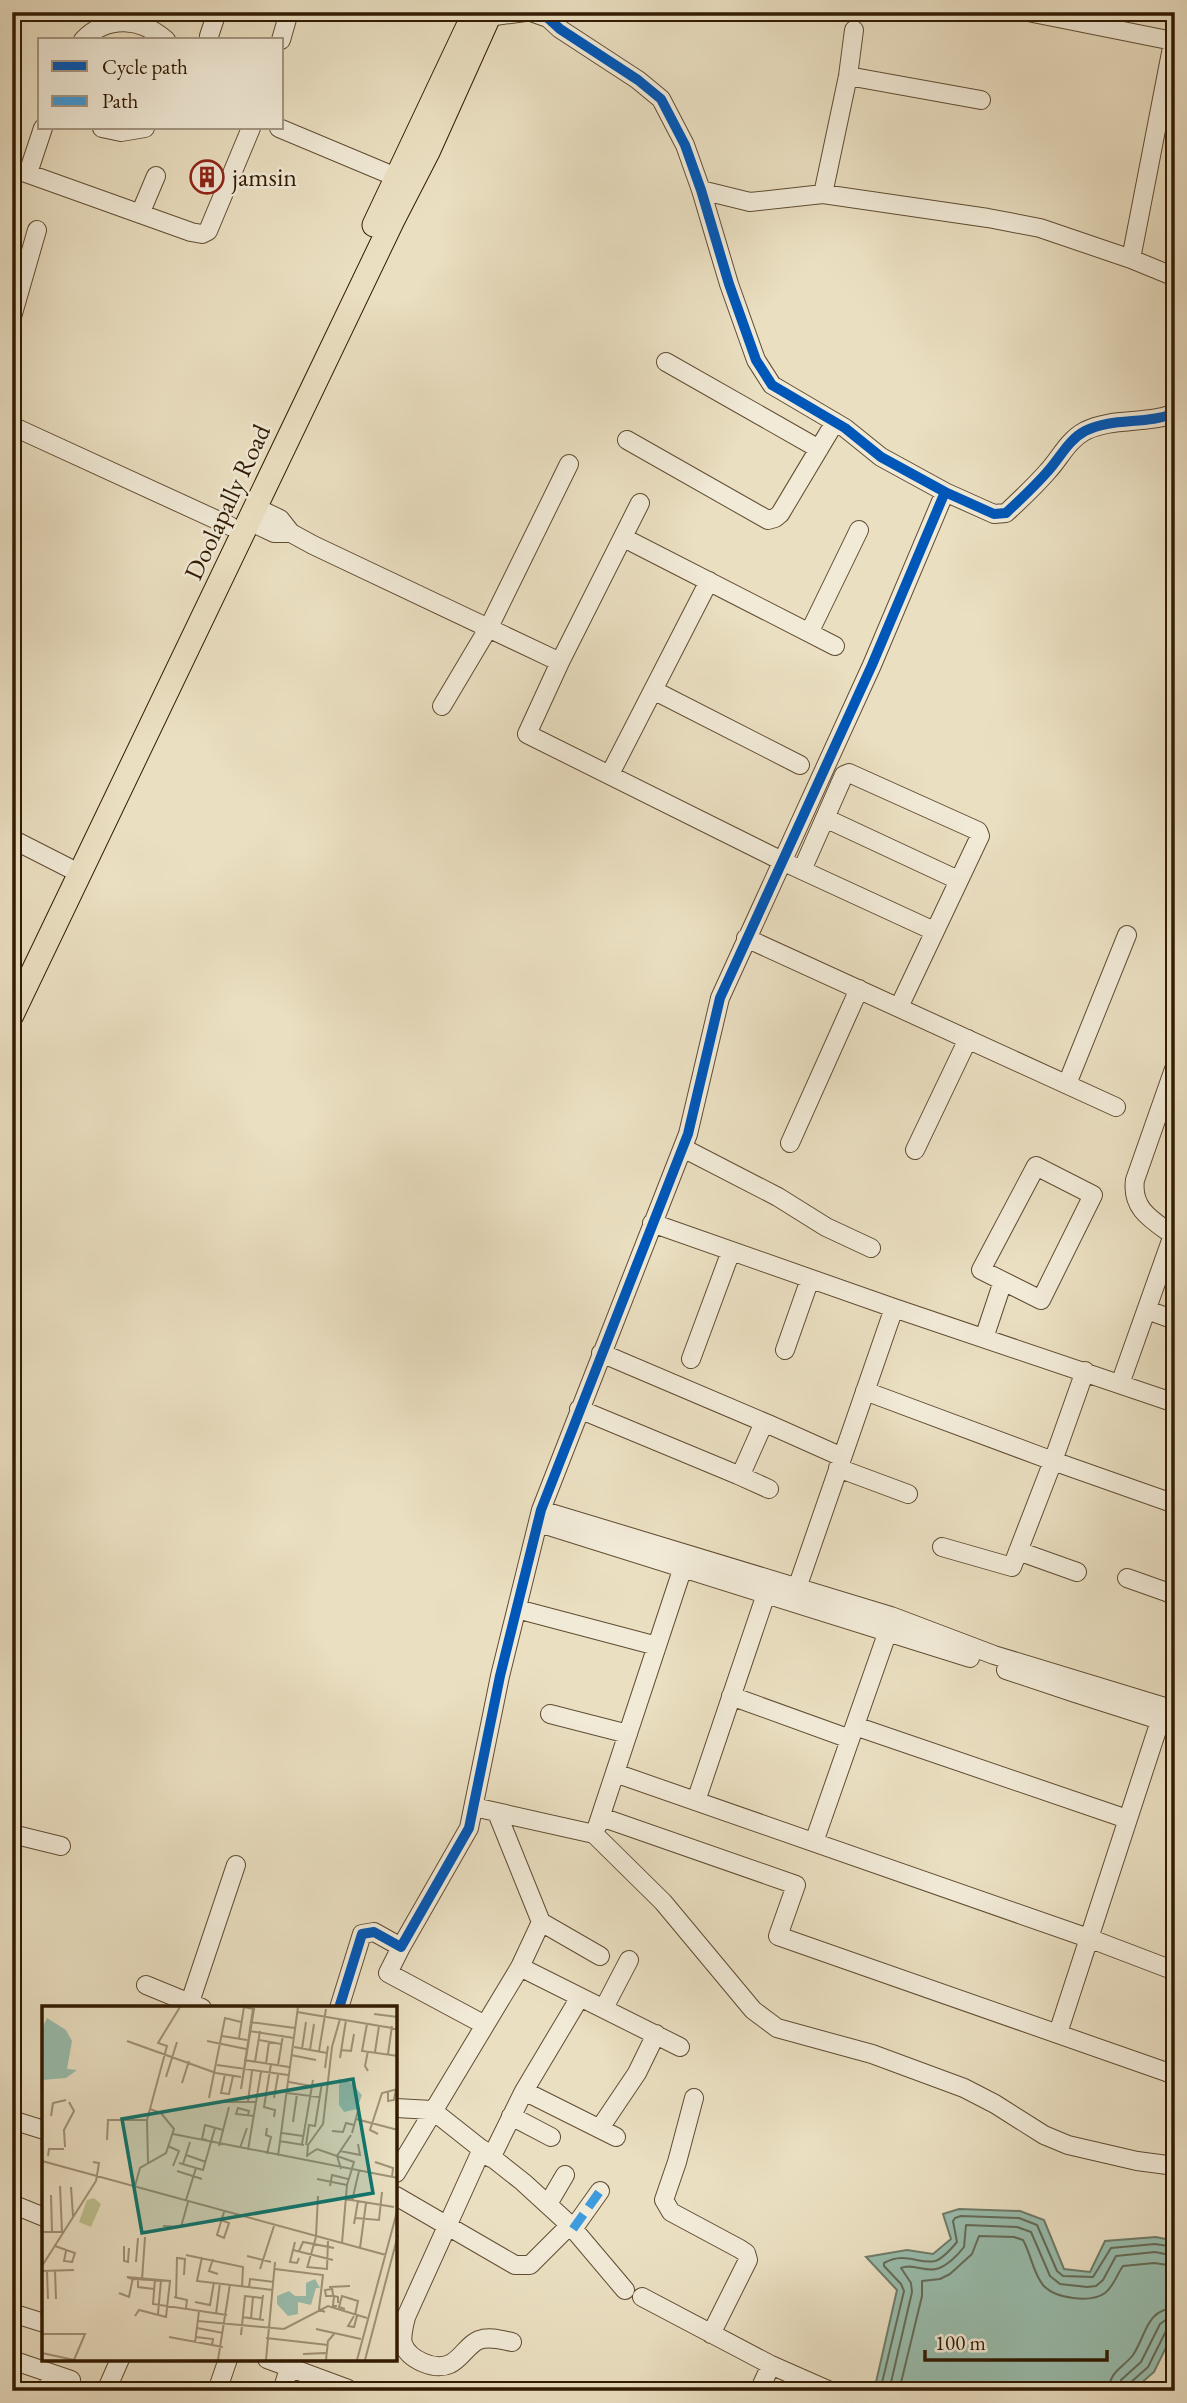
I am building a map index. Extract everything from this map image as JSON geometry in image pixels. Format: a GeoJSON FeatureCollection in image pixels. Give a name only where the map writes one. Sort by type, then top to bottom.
{"type":"FeatureCollection","features":[{"type":"Feature","properties":{"kind":"main road"},"geometry":{"type":"LineString","coordinates":[[12,980],[245,518],[386,216],[396,177],[484,14]]}},
{"type":"Feature","properties":{"kind":"main road","name":"Doolapally Road"},"geometry":{"type":"LineString","coordinates":[[12,1015],[386,216],[428,152],[484,14]]}},
{"type":"Feature","properties":{"kind":"street"},"geometry":{"type":"LineString","coordinates":[[209,36],[217,12]]}},
{"type":"Feature","properties":{"kind":"street"},"geometry":{"type":"LineString","coordinates":[[282,38],[289,12]]}},
{"type":"Feature","properties":{"kind":"street"},"geometry":{"type":"LineString","coordinates":[[1028,12],[1174,36],[1131,259]]}},
{"type":"Feature","properties":{"kind":"street"},"geometry":{"type":"LineString","coordinates":[[484,14],[534,13],[548,18],[661,99],[685,145],[755,360],[772,385],[835,422],[881,457],[945,492],[994,514],[1006,513],[1050,470],[1071,441],[1085,431],[1105,424],[1159,420],[1175,413]]}},
{"type":"Feature","properties":{"kind":"street"},"geometry":{"type":"LineString","coordinates":[[86,38],[100,27],[118,22],[136,22],[153,29],[164,38]]}},
{"type":"Feature","properties":{"kind":"street"},"geometry":{"type":"LineString","coordinates":[[823,194],[855,30]]}},
{"type":"Feature","properties":{"kind":"street"},"geometry":{"type":"LineString","coordinates":[[848,76],[981,100]]}},
{"type":"Feature","properties":{"kind":"street"},"geometry":{"type":"LineString","coordinates":[[42,130],[20,170],[202,234],[208,231],[250,130]]}},
{"type":"Feature","properties":{"kind":"street"},"geometry":{"type":"LineString","coordinates":[[112,130],[133,130]]}},
{"type":"Feature","properties":{"kind":"street"},"geometry":{"type":"LineString","coordinates":[[284,130],[396,177]]}},
{"type":"Feature","properties":{"kind":"street"},"geometry":{"type":"LineString","coordinates":[[140,214],[156,176]]}},
{"type":"Feature","properties":{"kind":"street"},"geometry":{"type":"LineString","coordinates":[[701,190],[750,202],[823,194],[988,218],[1040,228],[1175,277]]}},
{"type":"Feature","properties":{"kind":"street"},"geometry":{"type":"LineString","coordinates":[[12,317],[37,230]]}},
{"type":"Feature","properties":{"kind":"street"},"geometry":{"type":"LineString","coordinates":[[666,362],[819,449]]}},
{"type":"Feature","properties":{"kind":"street"},"geometry":{"type":"LineString","coordinates":[[627,440],[768,520],[780,514],[835,422]]}},
{"type":"Feature","properties":{"kind":"street"},"geometry":{"type":"LineString","coordinates":[[12,426],[245,518],[280,519],[291,533],[560,662]]}},
{"type":"Feature","properties":{"kind":"street"},"geometry":{"type":"LineString","coordinates":[[442,706],[489,627],[569,464]]}},
{"type":"Feature","properties":{"kind":"street"},"geometry":{"type":"LineString","coordinates":[[483,2024],[388,1973],[469,1828],[500,1676],[540,1517],[579,1409],[683,1148],[720,998],[872,665],[945,492]]}},
{"type":"Feature","properties":{"kind":"street"},"geometry":{"type":"LineString","coordinates":[[640,503],[527,734],[782,861],[934,931]]}},
{"type":"Feature","properties":{"kind":"street"},"geometry":{"type":"LineString","coordinates":[[810,631],[859,530]]}},
{"type":"Feature","properties":{"kind":"street"},"geometry":{"type":"LineString","coordinates":[[624,538],[835,646]]}},
{"type":"Feature","properties":{"kind":"street"},"geometry":{"type":"LineString","coordinates":[[610,774],[709,581]]}},
{"type":"Feature","properties":{"kind":"street"},"geometry":{"type":"LineString","coordinates":[[653,690],[800,765]]}},
{"type":"Feature","properties":{"kind":"street"},"geometry":{"type":"LineString","coordinates":[[802,870],[844,775],[849,774],[978,831],[980,836],[899,1007]]}},
{"type":"Feature","properties":{"kind":"street"},"geometry":{"type":"LineString","coordinates":[[825,818],[958,880]]}},
{"type":"Feature","properties":{"kind":"street"},"geometry":{"type":"LineString","coordinates":[[12,839],[69,868]]}},
{"type":"Feature","properties":{"kind":"street"},"geometry":{"type":"LineString","coordinates":[[1067,1084],[1127,934]]}},
{"type":"Feature","properties":{"kind":"street"},"geometry":{"type":"LineString","coordinates":[[746,938],[1116,1107]]}},
{"type":"Feature","properties":{"kind":"street"},"geometry":{"type":"LineString","coordinates":[[790,1143],[859,989]]}},
{"type":"Feature","properties":{"kind":"street"},"geometry":{"type":"LineString","coordinates":[[915,1150],[968,1039]]}},
{"type":"Feature","properties":{"kind":"street"},"geometry":{"type":"LineString","coordinates":[[1120,1384],[1173,1235],[1138,1206],[1133,1190],[1174,1069]]}},
{"type":"Feature","properties":{"kind":"street"},"geometry":{"type":"LineString","coordinates":[[683,1148],[778,1197],[826,1227],[871,1248]]}},
{"type":"Feature","properties":{"kind":"street"},"geometry":{"type":"LineString","coordinates":[[1037,1166],[1093,1195],[1041,1300],[1003,1281],[981,1269],[1037,1166]]}},
{"type":"Feature","properties":{"kind":"street"},"geometry":{"type":"LineString","coordinates":[[653,1223],[1175,1403]]}},
{"type":"Feature","properties":{"kind":"street"},"geometry":{"type":"LineString","coordinates":[[691,1359],[731,1251]]}},
{"type":"Feature","properties":{"kind":"street"},"geometry":{"type":"LineString","coordinates":[[785,1350],[810,1279]]}},
{"type":"Feature","properties":{"kind":"street"},"geometry":{"type":"LineString","coordinates":[[984,1338],[1003,1281]]}},
{"type":"Feature","properties":{"kind":"street"},"geometry":{"type":"LineString","coordinates":[[797,1588],[894,1308]]}},
{"type":"Feature","properties":{"kind":"street"},"geometry":{"type":"LineString","coordinates":[[1147,1310],[1175,1320]]}},
{"type":"Feature","properties":{"kind":"street"},"geometry":{"type":"LineString","coordinates":[[601,1353],[768,1424],[908,1494]]}},
{"type":"Feature","properties":{"kind":"street"},"geometry":{"type":"LineString","coordinates":[[942,1547],[1012,1567],[1085,1371]]}},
{"type":"Feature","properties":{"kind":"street"},"geometry":{"type":"LineString","coordinates":[[865,1391],[1175,1504]]}},
{"type":"Feature","properties":{"kind":"street"},"geometry":{"type":"LineString","coordinates":[[579,1409],[769,1489]]}},
{"type":"Feature","properties":{"kind":"street"},"geometry":{"type":"LineString","coordinates":[[738,1475],[743,1472],[762,1427],[768,1424]]}},
{"type":"Feature","properties":{"kind":"street"},"geometry":{"type":"LineString","coordinates":[[540,1517],[685,1561],[797,1588],[891,1616],[992,1660]]}},
{"type":"Feature","properties":{"kind":"street"},"geometry":{"type":"LineString","coordinates":[[1018,1551],[1077,1572]]}},
{"type":"Feature","properties":{"kind":"street"},"geometry":{"type":"LineString","coordinates":[[685,1561],[766,1594],[1081,1687],[1170,1719],[1127,1819],[1091,1939],[1058,2033]]}},
{"type":"Feature","properties":{"kind":"street"},"geometry":{"type":"LineString","coordinates":[[594,1834],[685,1561]]}},
{"type":"Feature","properties":{"kind":"street"},"geometry":{"type":"LineString","coordinates":[[1127,1578],[1175,1595]]}},
{"type":"Feature","properties":{"kind":"street"},"geometry":{"type":"LineString","coordinates":[[695,1801],[766,1594]]}},
{"type":"Feature","properties":{"kind":"street"},"geometry":{"type":"LineString","coordinates":[[517,1609],[657,1646]]}},
{"type":"Feature","properties":{"kind":"street"},"geometry":{"type":"LineString","coordinates":[[814,1843],[888,1631]]}},
{"type":"Feature","properties":{"kind":"street"},"geometry":{"type":"LineString","coordinates":[[731,1696],[1127,1819]]}},
{"type":"Feature","properties":{"kind":"street"},"geometry":{"type":"LineString","coordinates":[[550,1714],[628,1734]]}},
{"type":"Feature","properties":{"kind":"street"},"geometry":{"type":"LineString","coordinates":[[615,1773],[1091,1939],[1175,1971]]}},
{"type":"Feature","properties":{"kind":"street"},"geometry":{"type":"LineString","coordinates":[[474,1807],[594,1834],[663,1902],[753,2010],[777,2028],[872,2054],[964,2088],[995,2104],[1044,2136],[1068,2145],[1138,2161],[1175,2166]]}},
{"type":"Feature","properties":{"kind":"street"},"geometry":{"type":"LineString","coordinates":[[497,1813],[541,1922],[600,1956]]}},
{"type":"Feature","properties":{"kind":"street"},"geometry":{"type":"LineString","coordinates":[[601,1817],[796,1885],[778,1936],[1175,2075]]}},
{"type":"Feature","properties":{"kind":"street"},"geometry":{"type":"LineString","coordinates":[[12,1834],[61,1846]]}},
{"type":"Feature","properties":{"kind":"street"},"geometry":{"type":"LineString","coordinates":[[146,1985],[193,2006],[236,1865]]}},
{"type":"Feature","properties":{"kind":"street"},"geometry":{"type":"LineString","coordinates":[[397,2169],[520,1967],[541,1922]]}},
{"type":"Feature","properties":{"kind":"street"},"geometry":{"type":"LineString","coordinates":[[339,2006],[362,1934],[374,1932],[401,1947]]}},
{"type":"Feature","properties":{"kind":"street"},"geometry":{"type":"LineString","coordinates":[[604,2008],[629,1959]]}},
{"type":"Feature","properties":{"kind":"street"},"geometry":{"type":"LineString","coordinates":[[520,1967],[680,2047]]}},
{"type":"Feature","properties":{"kind":"street"},"geometry":{"type":"LineString","coordinates":[[512,2342],[483,2338],[452,2363],[442,2366],[419,2360],[409,2353],[402,2343],[406,2317],[447,2226],[486,2153],[511,2116],[580,1997]]}},
{"type":"Feature","properties":{"kind":"street"},"geometry":{"type":"LineString","coordinates":[[524,2091],[608,2133],[656,2035]]}},
{"type":"Feature","properties":{"kind":"street"},"geometry":{"type":"LineString","coordinates":[[694,2098],[664,2200],[666,2207],[740,2249],[746,2253],[748,2260],[711,2334]]}},
{"type":"Feature","properties":{"kind":"street"},"geometry":{"type":"LineString","coordinates":[[397,2108],[432,2110],[523,2182],[571,2227],[625,2290]]}},
{"type":"Feature","properties":{"kind":"street"},"geometry":{"type":"LineString","coordinates":[[511,2116],[551,2137]]}},
{"type":"Feature","properties":{"kind":"street"},"geometry":{"type":"LineString","coordinates":[[12,2120],[42,2129]]}},
{"type":"Feature","properties":{"kind":"street"},"geometry":{"type":"LineString","coordinates":[[548,2204],[565,2175]]}},
{"type":"Feature","properties":{"kind":"street"},"geometry":{"type":"LineString","coordinates":[[397,2197],[515,2265],[530,2265],[571,2227],[600,2191]]}},
{"type":"Feature","properties":{"kind":"street"},"geometry":{"type":"LineString","coordinates":[[12,2204],[42,2216]]}},
{"type":"Feature","properties":{"kind":"street"},"geometry":{"type":"LineString","coordinates":[[642,2297],[771,2365],[830,2391]]}},
{"type":"Feature","properties":{"kind":"street"},"geometry":{"type":"LineString","coordinates":[[12,2313],[42,2322]]}},
{"type":"Feature","properties":{"kind":"street"},"geometry":{"type":"LineString","coordinates":[[12,2360],[50,2382],[71,2381]]}},
{"type":"Feature","properties":{"kind":"street"},"geometry":{"type":"LineString","coordinates":[[106,2391],[119,2361]]}},
{"type":"Feature","properties":{"kind":"street"},"geometry":{"type":"LineString","coordinates":[[217,2391],[227,2361]]}},
{"type":"Feature","properties":{"kind":"street"},"geometry":{"type":"LineString","coordinates":[[282,2391],[291,2363],[348,2389]]}},
{"type":"Feature","properties":{"kind":"street"},"geometry":{"type":"LineString","coordinates":[[759,2391],[771,2365]]}},
{"type":"Feature","properties":{"kind":"water"},"geometry":{"type":"Polygon","coordinates":[[[959,2209],[1020,2211],[1044,2220],[1064,2269],[1090,2272],[1105,2241],[1156,2237],[1175,2241],[1175,2329],[1154,2372],[1132,2391],[874,2391],[897,2290],[866,2257],[907,2250],[933,2254],[951,2239],[943,2214],[959,2209]]]}},
{"type":"Feature","properties":{"kind":"marked path"},"geometry":{"type":"LineString","coordinates":[[573,2229],[600,2191]]}},
{"type":"Feature","properties":{"kind":"cycle path"},"geometry":{"type":"LineString","coordinates":[[531,12],[548,18],[661,99],[685,145],[756,360],[772,385],[845,428],[881,457],[945,492],[994,514],[1006,513],[1043,477],[1074,439],[1085,431],[1107,424],[1153,419],[1175,413]]}},
{"type":"Feature","properties":{"kind":"cycle path"},"geometry":{"type":"LineString","coordinates":[[340,2006],[362,1934],[374,1932],[401,1947],[469,1828],[500,1676],[541,1510],[688,1134],[720,998],[872,665],[945,492]]}},
{"type":"Feature","properties":{"kind":"place","name":"jamsin"},"geometry":{"type":"Point","coordinates":[207,177]}}]}
